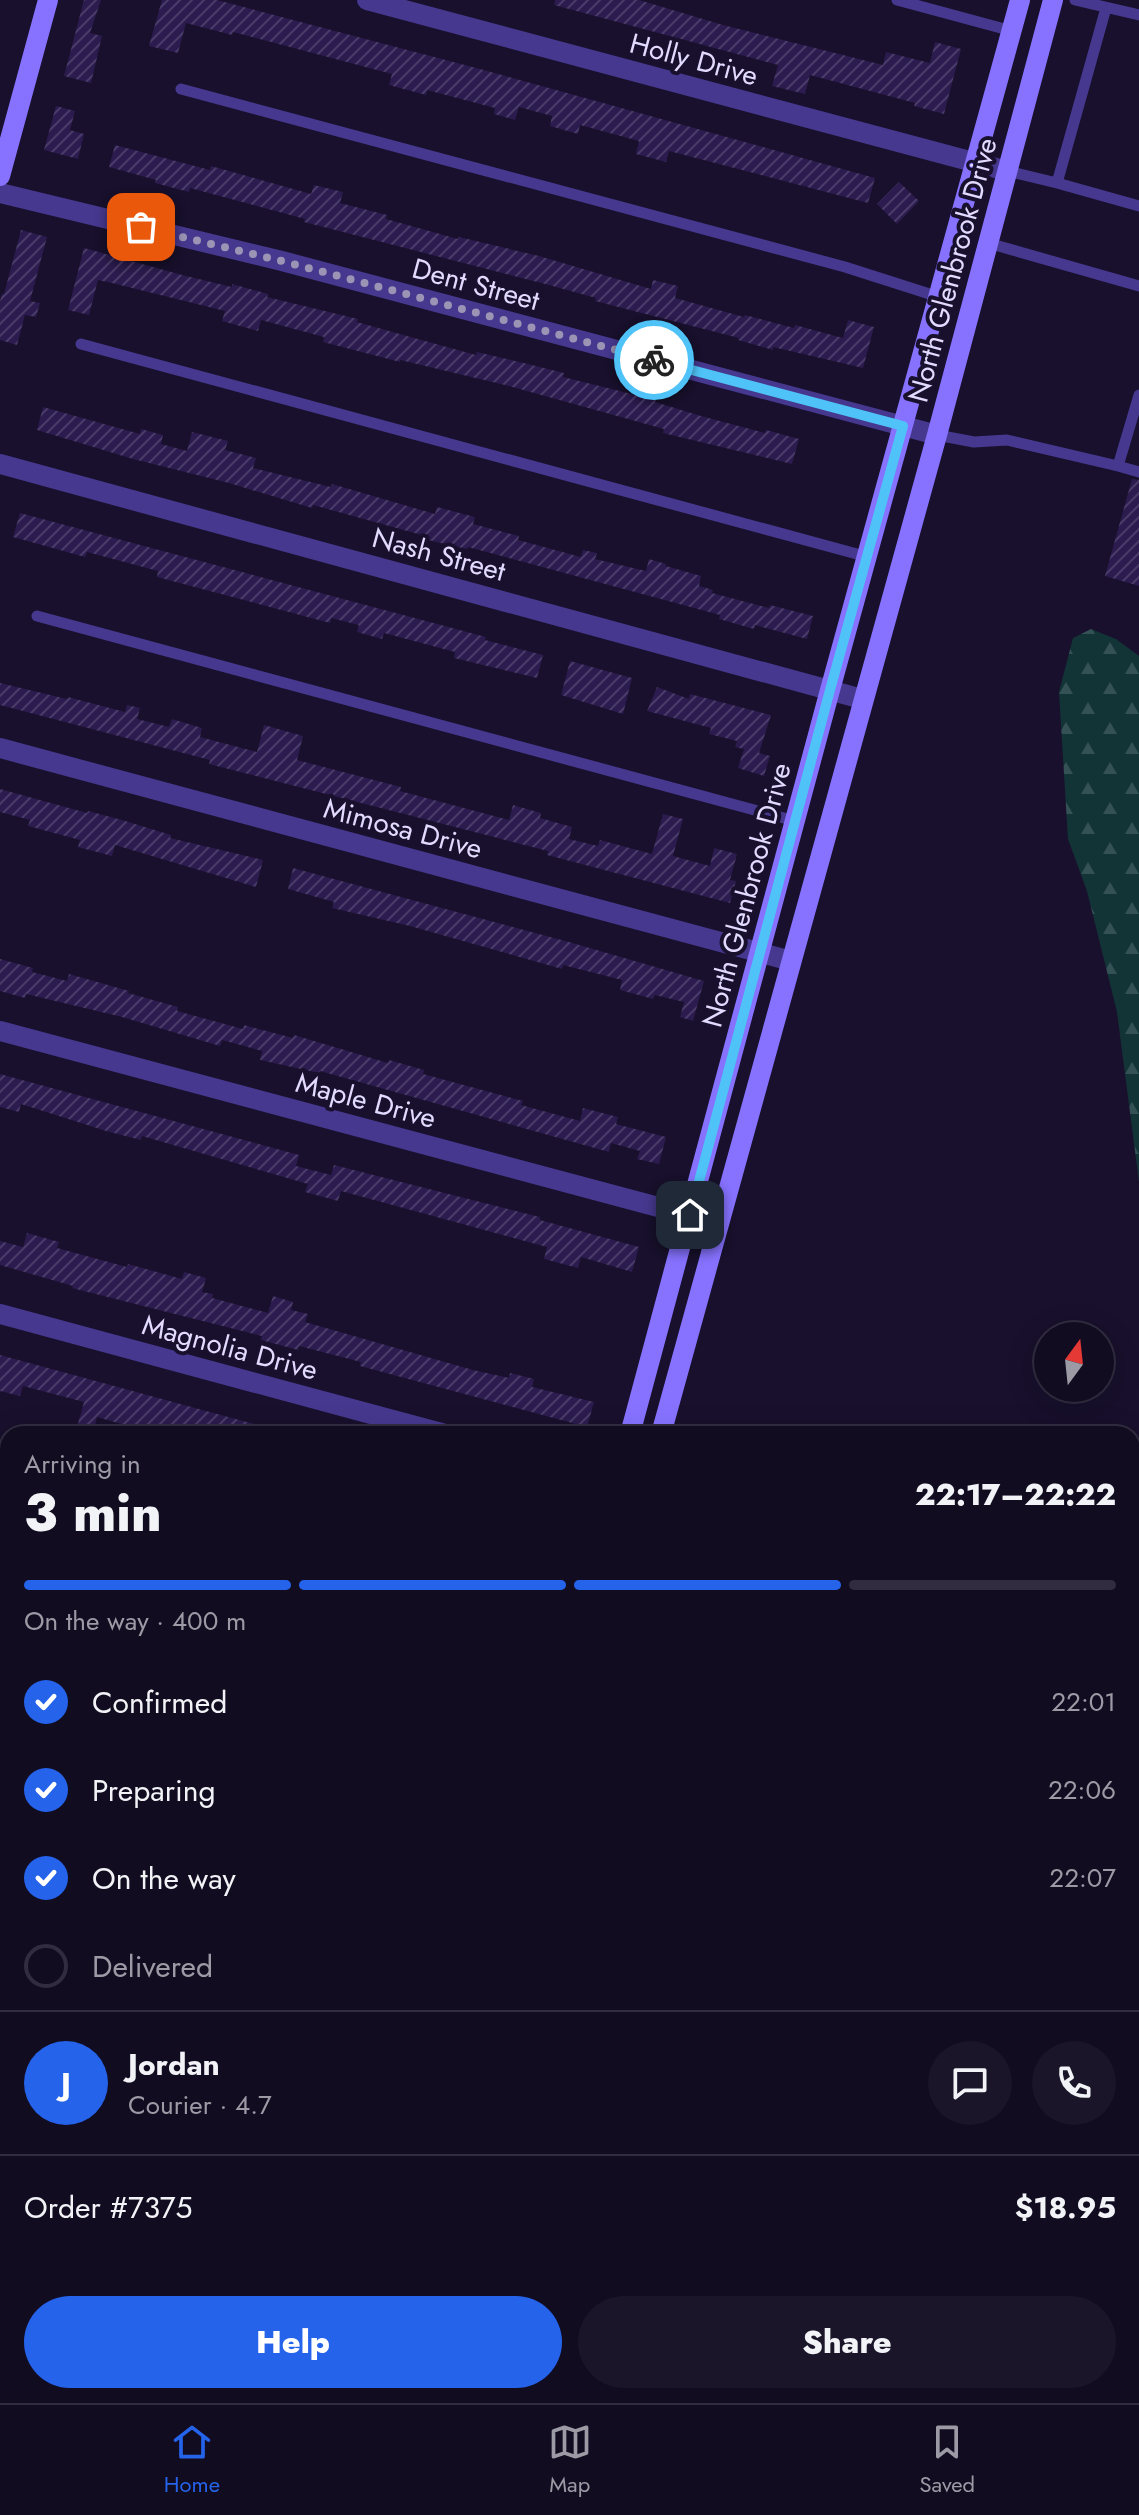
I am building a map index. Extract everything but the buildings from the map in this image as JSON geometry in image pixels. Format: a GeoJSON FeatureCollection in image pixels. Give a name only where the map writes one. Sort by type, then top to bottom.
{"type":"FeatureCollection","features":[{"type":"Feature","properties":{"kind":"main road"},"geometry":{"type":"LineString","coordinates":[[0,176],[48,0]]}},
{"type":"Feature","properties":{"kind":"main road","name":"North Glenbrook Drive"},"geometry":{"type":"LineString","coordinates":[[632,1426],[1020,0]]}},
{"type":"Feature","properties":{"kind":"main road","name":"North Glenbrook Drive"},"geometry":{"type":"LineString","coordinates":[[663,1426],[937,435],[1053,0]]}},
{"type":"Feature","properties":{"kind":"street","name":"Holly Drive"},"geometry":{"type":"LineString","coordinates":[[367,0],[1007,171]]}},
{"type":"Feature","properties":{"kind":"street","name":"Dent Street"},"geometry":{"type":"LineString","coordinates":[[0,193],[282,261],[937,435]]}},
{"type":"Feature","properties":{"kind":"street","name":"Nash Street"},"geometry":{"type":"LineString","coordinates":[[0,464],[862,699]]}},
{"type":"Feature","properties":{"kind":"street","name":"Mimosa Drive"},"geometry":{"type":"LineString","coordinates":[[0,748],[791,961]]}},
{"type":"Feature","properties":{"kind":"street","name":"Maple Drive"},"geometry":{"type":"LineString","coordinates":[[0,1031],[718,1223]]}},
{"type":"Feature","properties":{"kind":"street","name":"Magnolia Drive"},"geometry":{"type":"LineString","coordinates":[[0,1314],[415,1426]]}},
{"type":"Feature","properties":{"kind":"lane"},"geometry":{"type":"LineString","coordinates":[[897,0],[1012,31]]}},
{"type":"Feature","properties":{"kind":"lane"},"geometry":{"type":"LineString","coordinates":[[1075,0],[1139,15]]}},
{"type":"Feature","properties":{"kind":"lane"},"geometry":{"type":"LineString","coordinates":[[1057,183],[1106,8]]}},
{"type":"Feature","properties":{"kind":"lane"},"geometry":{"type":"LineString","coordinates":[[181,89],[830,263],[939,297]]}},
{"type":"Feature","properties":{"kind":"lane"},"geometry":{"type":"LineString","coordinates":[[1007,171],[1139,206]]}},
{"type":"Feature","properties":{"kind":"lane"},"geometry":{"type":"LineString","coordinates":[[988,243],[1139,286]]}},
{"type":"Feature","properties":{"kind":"lane"},"geometry":{"type":"LineString","coordinates":[[81,344],[868,557]]}},
{"type":"Feature","properties":{"kind":"lane"},"geometry":{"type":"LineString","coordinates":[[1118,466],[1139,395]]}},
{"type":"Feature","properties":{"kind":"lane"},"geometry":{"type":"LineString","coordinates":[[937,435],[974,442],[1007,440],[1139,472]]}},
{"type":"Feature","properties":{"kind":"lane"},"geometry":{"type":"LineString","coordinates":[[37,616],[795,821]]}},
{"type":"Feature","properties":{"kind":"green space"},"geometry":{"type":"Polygon","coordinates":[[[1091,629],[1116,639],[1139,656],[1139,1182],[1117,1012],[1087,891],[1068,839],[1059,692],[1073,638],[1091,629]]]}},
{"type":"Feature","properties":{"kind":"way so far"},"geometry":{"type":"LineString","coordinates":[[141,227],[282,261],[654,360]]}},
{"type":"Feature","properties":{"kind":"route"},"geometry":{"type":"LineString","coordinates":[[654,360],[903,426],[690,1215]]}}]}
